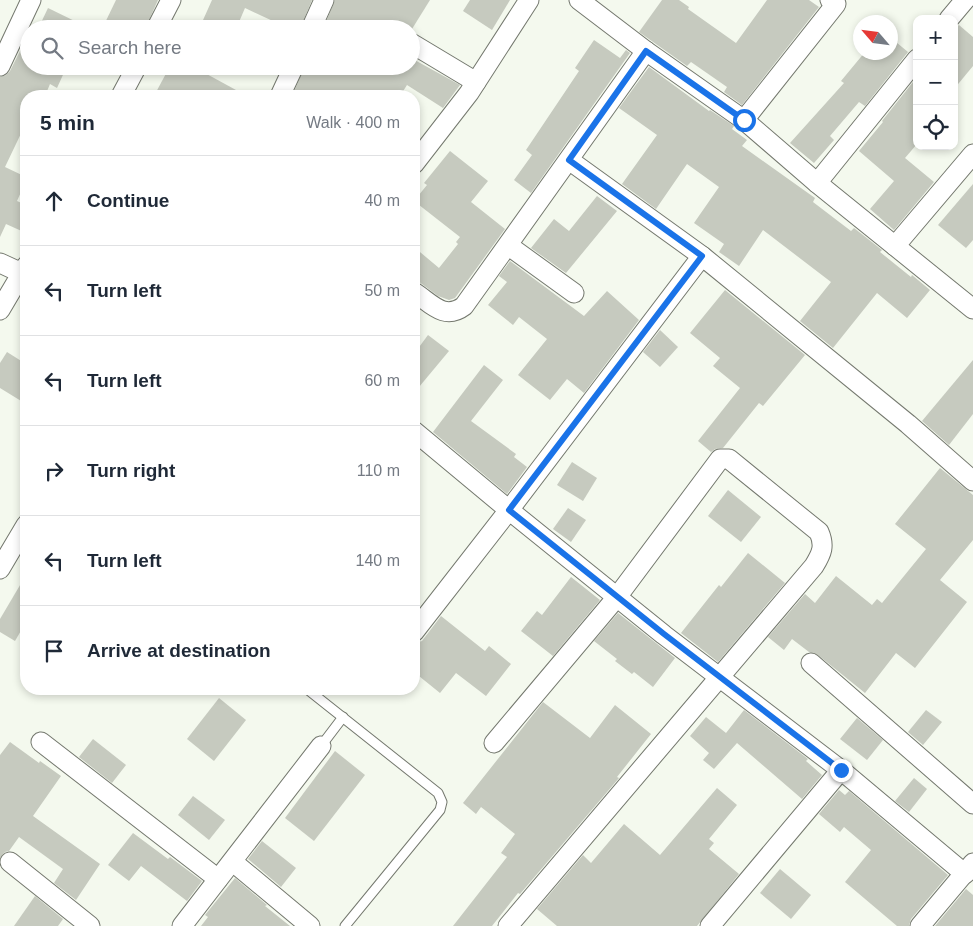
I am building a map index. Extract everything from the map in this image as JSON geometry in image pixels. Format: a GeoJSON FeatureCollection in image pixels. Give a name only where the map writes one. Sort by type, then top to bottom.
{"type":"FeatureCollection","features":[{"type":"Feature","properties":{"kind":"street"},"geometry":{"type":"LineString","coordinates":[[22,20],[31,0]]}},
{"type":"Feature","properties":{"kind":"street"},"geometry":{"type":"LineString","coordinates":[[161,20],[171,0]]}},
{"type":"Feature","properties":{"kind":"street"},"geometry":{"type":"LineString","coordinates":[[315,20],[324,0]]}},
{"type":"Feature","properties":{"kind":"street"},"geometry":{"type":"LineString","coordinates":[[420,156],[476,82],[529,0]]}},
{"type":"Feature","properties":{"kind":"street"},"geometry":{"type":"LineString","coordinates":[[579,0],[646,51],[744,120],[973,309]]}},
{"type":"Feature","properties":{"kind":"street"},"geometry":{"type":"LineString","coordinates":[[952,15],[965,0]]}},
{"type":"Feature","properties":{"kind":"street"},"geometry":{"type":"LineString","coordinates":[[744,120],[835,1]]}},
{"type":"Feature","properties":{"kind":"street"},"geometry":{"type":"LineString","coordinates":[[0,66],[20,23]]}},
{"type":"Feature","properties":{"kind":"street"},"geometry":{"type":"LineString","coordinates":[[420,48],[476,82]]}},
{"type":"Feature","properties":{"kind":"street"},"geometry":{"type":"LineString","coordinates":[[420,296],[448,313],[456,312],[464,306],[646,51]]}},
{"type":"Feature","properties":{"kind":"street"},"geometry":{"type":"LineString","coordinates":[[817,182],[916,60]]}},
{"type":"Feature","properties":{"kind":"street"},"geometry":{"type":"LineString","coordinates":[[125,90],[132,75]]}},
{"type":"Feature","properties":{"kind":"street"},"geometry":{"type":"LineString","coordinates":[[283,90],[290,75]]}},
{"type":"Feature","properties":{"kind":"street"},"geometry":{"type":"LineString","coordinates":[[895,246],[973,154]]}},
{"type":"Feature","properties":{"kind":"street"},"geometry":{"type":"LineString","coordinates":[[569,160],[702,256],[908,424],[973,481]]}},
{"type":"Feature","properties":{"kind":"street"},"geometry":{"type":"LineString","coordinates":[[508,246],[574,293]]}},
{"type":"Feature","properties":{"kind":"street"},"geometry":{"type":"LineString","coordinates":[[420,624],[702,256]]}},
{"type":"Feature","properties":{"kind":"street"},"geometry":{"type":"LineString","coordinates":[[0,263],[20,269]]}},
{"type":"Feature","properties":{"kind":"street"},"geometry":{"type":"LineString","coordinates":[[0,310],[20,279]]}},
{"type":"Feature","properties":{"kind":"street"},"geometry":{"type":"LineString","coordinates":[[420,436],[617,596],[969,869],[920,926]]}},
{"type":"Feature","properties":{"kind":"street"},"geometry":{"type":"LineString","coordinates":[[494,743],[617,596],[720,459],[730,459],[819,532],[823,542],[822,553],[814,566],[508,926]]}},
{"type":"Feature","properties":{"kind":"street"},"geometry":{"type":"LineString","coordinates":[[0,569],[20,535]]}},
{"type":"Feature","properties":{"kind":"street"},"geometry":{"type":"LineString","coordinates":[[811,663],[973,804]]}},
{"type":"Feature","properties":{"kind":"street"},"geometry":{"type":"LineString","coordinates":[[41,742],[218,879]]}},
{"type":"Feature","properties":{"kind":"street"},"geometry":{"type":"LineString","coordinates":[[182,926],[321,746]]}},
{"type":"Feature","properties":{"kind":"street"},"geometry":{"type":"LineString","coordinates":[[710,926],[841,770]]}},
{"type":"Feature","properties":{"kind":"street"},"geometry":{"type":"LineString","coordinates":[[10,862],[90,926]]}},
{"type":"Feature","properties":{"kind":"street"},"geometry":{"type":"LineString","coordinates":[[233,862],[310,926]]}},
{"type":"Feature","properties":{"kind":"lane"},"geometry":{"type":"LineString","coordinates":[[315,695],[438,793],[442,802],[440,810],[345,926]]}},
{"type":"Feature","properties":{"kind":"lane"},"geometry":{"type":"LineString","coordinates":[[321,746],[343,717]]}},
{"type":"Feature","properties":{"kind":"building"},"geometry":{"type":"Polygon","coordinates":[[[116,0],[158,0],[149,20],[106,20],[116,0]]]}},
{"type":"Feature","properties":{"kind":"building"},"geometry":{"type":"Polygon","coordinates":[[[212,0],[312,0],[304,20],[271,20],[245,8],[240,20],[203,20],[212,0]]]}},
{"type":"Feature","properties":{"kind":"building"},"geometry":{"type":"Polygon","coordinates":[[[335,0],[430,0],[418,20],[327,20],[335,0]]]}},
{"type":"Feature","properties":{"kind":"building"},"geometry":{"type":"Polygon","coordinates":[[[470,0],[510,0],[492,30],[463,11],[470,0]]]}},
{"type":"Feature","properties":{"kind":"building"},"geometry":{"type":"Polygon","coordinates":[[[662,0],[679,0],[689,7],[688,9],[736,43],[767,0],[809,0],[819,7],[742,105],[724,92],[727,87],[691,62],[687,66],[639,32],[662,0]]]}},
{"type":"Feature","properties":{"kind":"building"},"geometry":{"type":"Polygon","coordinates":[[[48,8],[73,20],[42,20],[48,8]]]}},
{"type":"Feature","properties":{"kind":"building"},"geometry":{"type":"Polygon","coordinates":[[[958,26],[973,37],[973,66],[958,84],[958,60],[958,26]]]}},
{"type":"Feature","properties":{"kind":"building"},"geometry":{"type":"Polygon","coordinates":[[[594,40],[620,58],[626,50],[630,53],[531,193],[514,180],[532,155],[526,150],[579,71],[575,68],[594,40]]]}},
{"type":"Feature","properties":{"kind":"building"},"geometry":{"type":"Polygon","coordinates":[[[898,44],[908,52],[865,106],[859,102],[830,136],[834,140],[814,163],[790,143],[844,83],[841,81],[858,60],[898,60],[898,44]]]}},
{"type":"Feature","properties":{"kind":"building"},"geometry":{"type":"Polygon","coordinates":[[[20,51],[20,75],[63,75],[57,88],[50,84],[48,90],[20,90],[20,136],[5,167],[20,174],[20,194],[17,201],[20,202],[20,230],[6,224],[0,237],[0,77],[10,71],[20,51]]]}},
{"type":"Feature","properties":{"kind":"building"},"geometry":{"type":"Polygon","coordinates":[[[420,63],[460,85],[443,108],[420,93],[420,90],[415,90],[407,85],[404,90],[295,90],[301,75],[420,75],[420,63]]]}},
{"type":"Feature","properties":{"kind":"building"},"geometry":{"type":"Polygon","coordinates":[[[649,67],[709,111],[734,126],[732,129],[747,140],[742,146],[815,198],[813,202],[851,231],[854,228],[882,250],[880,252],[930,290],[907,318],[877,293],[833,348],[800,321],[831,282],[763,230],[739,266],[719,252],[724,244],[694,223],[719,187],[687,164],[656,209],[622,184],[657,135],[619,108],[649,67]]]}},
{"type":"Feature","properties":{"kind":"building"},"geometry":{"type":"Polygon","coordinates":[[[165,75],[208,75],[236,90],[157,90],[165,75]]]}},
{"type":"Feature","properties":{"kind":"building"},"geometry":{"type":"Polygon","coordinates":[[[913,82],[913,149],[905,158],[934,182],[894,230],[870,209],[894,181],[859,151],[913,82]]]}},
{"type":"Feature","properties":{"kind":"building"},"geometry":{"type":"Polygon","coordinates":[[[450,151],[488,181],[471,202],[505,229],[455,298],[449,300],[438,296],[420,282],[420,252],[439,268],[458,244],[456,242],[460,237],[420,206],[420,194],[427,185],[424,183],[450,151]]]}},
{"type":"Feature","properties":{"kind":"building"},"geometry":{"type":"Polygon","coordinates":[[[973,184],[973,240],[966,248],[938,225],[973,184]]]}},
{"type":"Feature","properties":{"kind":"building"},"geometry":{"type":"Polygon","coordinates":[[[597,196],[617,211],[566,273],[531,248],[554,219],[569,231],[597,196]]]}},
{"type":"Feature","properties":{"kind":"building"},"geometry":{"type":"Polygon","coordinates":[[[510,261],[584,316],[607,291],[639,320],[584,393],[567,379],[550,400],[518,375],[547,339],[519,317],[513,325],[488,305],[507,282],[499,276],[510,261]]]}},
{"type":"Feature","properties":{"kind":"building"},"geometry":{"type":"Polygon","coordinates":[[[725,290],[805,355],[763,406],[759,403],[723,448],[715,449],[711,452],[698,441],[740,388],[713,366],[720,358],[690,333],[725,290]]]}},
{"type":"Feature","properties":{"kind":"building"},"geometry":{"type":"Polygon","coordinates":[[[660,330],[678,347],[660,367],[643,352],[660,330]]]}},
{"type":"Feature","properties":{"kind":"building"},"geometry":{"type":"Polygon","coordinates":[[[428,335],[449,351],[420,386],[420,346],[428,335]]]}},
{"type":"Feature","properties":{"kind":"building"},"geometry":{"type":"Polygon","coordinates":[[[7,352],[20,360],[20,400],[0,388],[0,363],[7,352]]]}},
{"type":"Feature","properties":{"kind":"building"},"geometry":{"type":"Polygon","coordinates":[[[973,360],[973,414],[949,445],[922,421],[973,360]]]}},
{"type":"Feature","properties":{"kind":"building"},"geometry":{"type":"Polygon","coordinates":[[[484,365],[503,380],[471,421],[516,454],[514,457],[527,467],[507,494],[433,432],[484,365]]]}},
{"type":"Feature","properties":{"kind":"building"},"geometry":{"type":"Polygon","coordinates":[[[572,462],[597,478],[583,501],[557,485],[572,462]]]}},
{"type":"Feature","properties":{"kind":"building"},"geometry":{"type":"Polygon","coordinates":[[[940,468],[973,495],[973,540],[940,580],[967,602],[915,668],[896,653],[865,693],[818,655],[809,652],[792,639],[784,650],[768,637],[805,594],[815,603],[836,576],[872,605],[877,599],[882,603],[926,549],[895,524],[940,468]]]}},
{"type":"Feature","properties":{"kind":"building"},"geometry":{"type":"Polygon","coordinates":[[[728,490],[761,517],[741,542],[708,516],[728,490]]]}},
{"type":"Feature","properties":{"kind":"building"},"geometry":{"type":"Polygon","coordinates":[[[568,508],[586,520],[571,542],[553,529],[568,508]]]}},
{"type":"Feature","properties":{"kind":"building"},"geometry":{"type":"Polygon","coordinates":[[[748,553],[785,583],[718,662],[681,633],[719,585],[721,587],[748,553]]]}},
{"type":"Feature","properties":{"kind":"building"},"geometry":{"type":"Polygon","coordinates":[[[571,577],[600,600],[553,656],[521,631],[537,611],[542,615],[571,577]]]}},
{"type":"Feature","properties":{"kind":"building"},"geometry":{"type":"Polygon","coordinates":[[[20,585],[20,632],[15,641],[0,632],[0,619],[20,585]]]}},
{"type":"Feature","properties":{"kind":"building"},"geometry":{"type":"Polygon","coordinates":[[[618,613],[675,658],[653,687],[634,672],[632,674],[615,661],[617,659],[594,641],[618,613]]]}},
{"type":"Feature","properties":{"kind":"building"},"geometry":{"type":"Polygon","coordinates":[[[441,616],[485,651],[489,646],[511,664],[486,696],[456,673],[440,693],[420,677],[420,642],[441,616]]]}},
{"type":"Feature","properties":{"kind":"building"},"geometry":{"type":"Polygon","coordinates":[[[219,698],[246,720],[214,761],[187,739],[219,698]]]}},
{"type":"Feature","properties":{"kind":"building"},"geometry":{"type":"Polygon","coordinates":[[[543,702],[590,738],[615,705],[651,734],[617,777],[619,778],[520,894],[518,893],[492,926],[453,926],[507,857],[501,853],[515,834],[481,807],[476,814],[463,803],[543,702]]]}},
{"type":"Feature","properties":{"kind":"building"},"geometry":{"type":"Polygon","coordinates":[[[744,710],[808,759],[806,761],[822,775],[802,799],[737,743],[714,769],[703,760],[709,753],[690,736],[706,717],[726,733],[744,710]]]}},
{"type":"Feature","properties":{"kind":"building"},"geometry":{"type":"Polygon","coordinates":[[[926,710],[942,722],[923,745],[908,732],[926,710]]]}},
{"type":"Feature","properties":{"kind":"building"},"geometry":{"type":"Polygon","coordinates":[[[857,718],[883,740],[867,760],[840,739],[857,718]]]}},
{"type":"Feature","properties":{"kind":"building"},"geometry":{"type":"Polygon","coordinates":[[[93,739],[126,765],[112,783],[79,757],[93,739]]]}},
{"type":"Feature","properties":{"kind":"building"},"geometry":{"type":"Polygon","coordinates":[[[10,742],[61,776],[33,816],[100,864],[76,900],[54,883],[63,869],[19,837],[9,851],[5,852],[0,858],[0,755],[10,742]]]}},
{"type":"Feature","properties":{"kind":"building"},"geometry":{"type":"Polygon","coordinates":[[[335,751],[365,775],[314,841],[285,818],[335,751]]]}},
{"type":"Feature","properties":{"kind":"building"},"geometry":{"type":"Polygon","coordinates":[[[914,778],[927,789],[909,812],[895,801],[914,778]]]}},
{"type":"Feature","properties":{"kind":"building"},"geometry":{"type":"Polygon","coordinates":[[[717,788],[737,805],[709,839],[714,843],[709,849],[739,874],[697,926],[557,926],[537,909],[583,855],[591,863],[624,824],[660,855],[717,788]]]}},
{"type":"Feature","properties":{"kind":"building"},"geometry":{"type":"Polygon","coordinates":[[[839,790],[845,795],[849,791],[948,875],[911,919],[909,926],[897,926],[845,882],[871,850],[844,827],[840,832],[819,814],[839,790]]]}},
{"type":"Feature","properties":{"kind":"building"},"geometry":{"type":"Polygon","coordinates":[[[193,796],[225,820],[209,840],[178,815],[193,796]]]}},
{"type":"Feature","properties":{"kind":"building"},"geometry":{"type":"Polygon","coordinates":[[[133,833],[202,881],[187,901],[141,866],[129,881],[108,865],[133,833]]]}},
{"type":"Feature","properties":{"kind":"building"},"geometry":{"type":"Polygon","coordinates":[[[262,841],[296,868],[281,887],[248,859],[262,841]]]}},
{"type":"Feature","properties":{"kind":"building"},"geometry":{"type":"Polygon","coordinates":[[[780,869],[811,895],[791,919],[760,893],[780,869]]]}},
{"type":"Feature","properties":{"kind":"building"},"geometry":{"type":"Polygon","coordinates":[[[235,878],[290,926],[201,926],[208,917],[205,915],[235,878]]]}},
{"type":"Feature","properties":{"kind":"building"},"geometry":{"type":"Polygon","coordinates":[[[966,889],[973,895],[973,926],[935,926],[966,889]]]}},
{"type":"Feature","properties":{"kind":"building"},"geometry":{"type":"Polygon","coordinates":[[[35,896],[63,919],[58,926],[14,926],[35,896]]]}},
{"type":"Feature","properties":{"kind":"route"},"geometry":{"type":"LineString","coordinates":[[744,120],[646,51],[569,160],[702,256],[509,510],[664,634],[841,770]]}}]}
